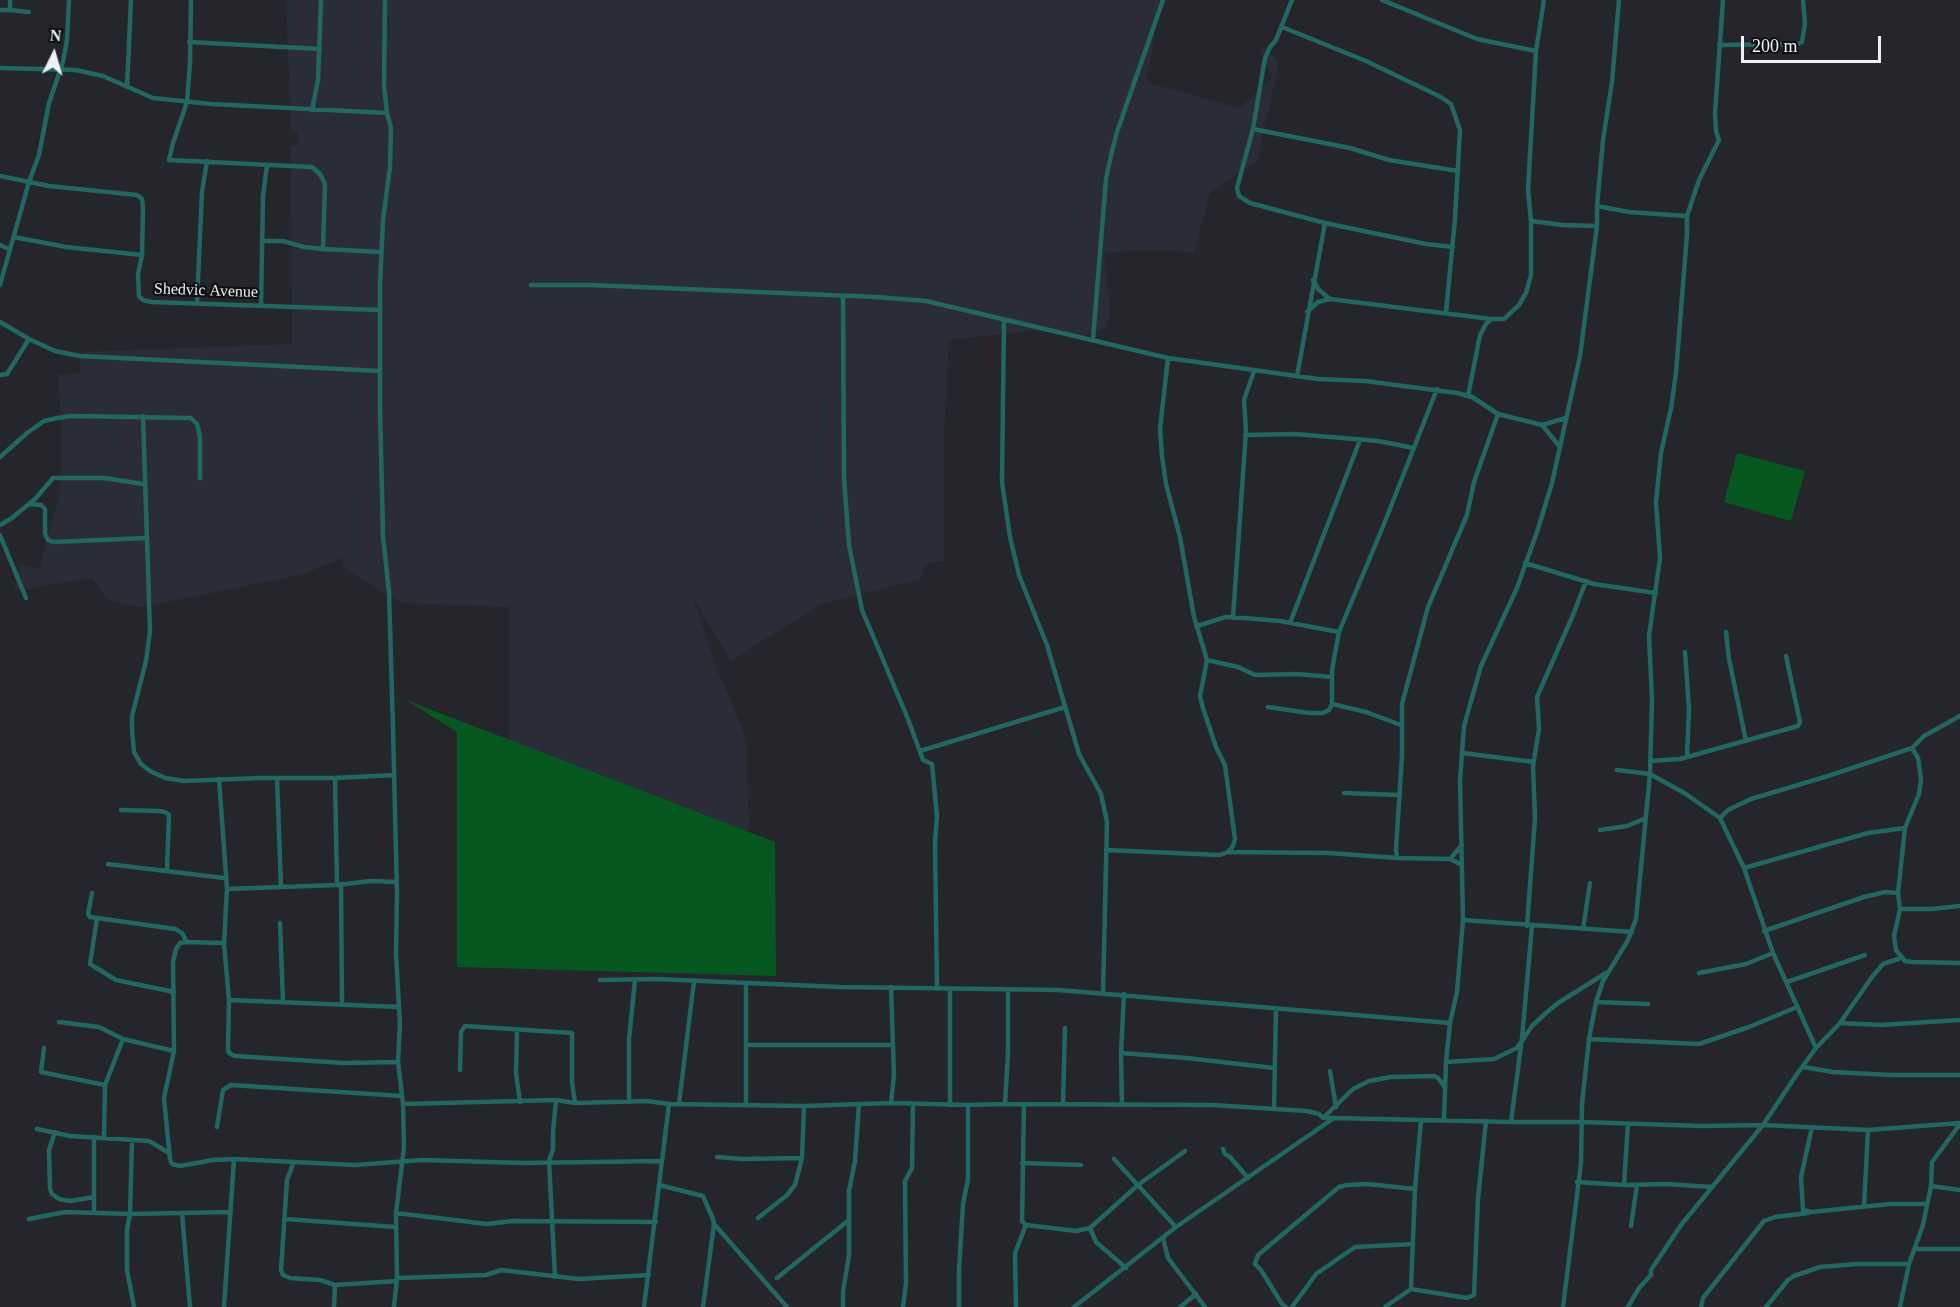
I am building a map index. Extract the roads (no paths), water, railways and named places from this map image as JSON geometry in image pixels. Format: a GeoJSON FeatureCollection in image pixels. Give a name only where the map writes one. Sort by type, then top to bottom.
{"type":"FeatureCollection","features":[{"type":"Feature","properties":{"kind":"street"},"geometry":{"type":"LineString","coordinates":[[10,0],[10,10]]}},
{"type":"Feature","properties":{"kind":"street"},"geometry":{"type":"LineString","coordinates":[[0,285],[29,182],[39,155],[49,103],[61,69],[67,40],[69,0]]}},
{"type":"Feature","properties":{"kind":"street"},"geometry":{"type":"LineString","coordinates":[[127,87],[131,0]]}},
{"type":"Feature","properties":{"kind":"street"},"geometry":{"type":"LineString","coordinates":[[191,0],[187,102],[169,160],[312,167],[320,174],[325,184],[323,249]]}},
{"type":"Feature","properties":{"kind":"street"},"geometry":{"type":"LineString","coordinates":[[312,110],[318,80],[321,0]]}},
{"type":"Feature","properties":{"kind":"street"},"geometry":{"type":"LineString","coordinates":[[385,0],[384,84],[391,128],[390,167],[383,220],[379,310],[382,513],[389,592],[397,882],[398,1062],[403,1104],[404,1161],[395,1227],[397,1280],[394,1307]]}},
{"type":"Feature","properties":{"kind":"street"},"geometry":{"type":"LineString","coordinates":[[1093,339],[1106,179],[1117,132],[1163,0]]}},
{"type":"Feature","properties":{"kind":"street"},"geometry":{"type":"LineString","coordinates":[[1292,0],[1282,27],[1265,58],[1253,129],[1237,188],[1239,196],[1250,203],[1325,223],[1425,244],[1453,247]]}},
{"type":"Feature","properties":{"kind":"street"},"geometry":{"type":"LineString","coordinates":[[1382,0],[1477,39],[1536,51]]}},
{"type":"Feature","properties":{"kind":"street"},"geometry":{"type":"LineString","coordinates":[[1307,312],[1318,302],[1330,299],[1504,320],[1519,305],[1526,293],[1530,275],[1531,220],[1528,190],[1536,51],[1544,0]]}},
{"type":"Feature","properties":{"kind":"street"},"geometry":{"type":"LineString","coordinates":[[1444,1119],[1446,1062],[1450,1023],[1457,992],[1463,920],[1460,780],[1464,726],[1476,680],[1517,588],[1538,529],[1560,447],[1580,356],[1597,226],[1603,140],[1612,82],[1619,0]]}},
{"type":"Feature","properties":{"kind":"street"},"geometry":{"type":"LineString","coordinates":[[1563,1307],[1581,1163],[1589,1039],[1596,1002],[1603,981],[1632,932],[1636,919],[1650,774],[1652,700],[1649,636],[1660,550],[1656,502],[1661,453],[1676,373],[1687,216],[1700,180],[1719,140],[1715,113],[1723,0]]}},
{"type":"Feature","properties":{"kind":"street"},"geometry":{"type":"LineString","coordinates":[[1719,45],[1798,44],[1802,42],[1805,23],[1803,0]]}},
{"type":"Feature","properties":{"kind":"street"},"geometry":{"type":"LineString","coordinates":[[0,10],[29,12]]}},
{"type":"Feature","properties":{"kind":"street"},"geometry":{"type":"LineString","coordinates":[[1282,27],[1366,61],[1451,104],[1460,130],[1453,247],[1446,312]]}},
{"type":"Feature","properties":{"kind":"street"},"geometry":{"type":"LineString","coordinates":[[189,42],[320,49]]}},
{"type":"Feature","properties":{"kind":"street"},"geometry":{"type":"LineString","coordinates":[[0,68],[76,70],[103,76],[153,98],[187,102],[387,113]]}},
{"type":"Feature","properties":{"kind":"street"},"geometry":{"type":"LineString","coordinates":[[1253,129],[1350,148],[1389,160],[1458,171]]}},
{"type":"Feature","properties":{"kind":"street"},"geometry":{"type":"LineString","coordinates":[[197,303],[202,192],[207,161]]}},
{"type":"Feature","properties":{"kind":"street"},"geometry":{"type":"LineString","coordinates":[[261,305],[263,196],[267,165]]}},
{"type":"Feature","properties":{"kind":"street"},"geometry":{"type":"LineString","coordinates":[[0,177],[29,182]]}},
{"type":"Feature","properties":{"kind":"street","name":"Shedvic Avenue"},"geometry":{"type":"LineString","coordinates":[[29,182],[137,195],[142,199],[142,255],[138,274],[138,296],[152,302],[379,310]]}},
{"type":"Feature","properties":{"kind":"street"},"geometry":{"type":"LineString","coordinates":[[1597,206],[1629,212],[1687,216]]}},
{"type":"Feature","properties":{"kind":"street"},"geometry":{"type":"LineString","coordinates":[[1531,220],[1563,225],[1597,226]]}},
{"type":"Feature","properties":{"kind":"street"},"geometry":{"type":"LineString","coordinates":[[1297,376],[1325,223]]}},
{"type":"Feature","properties":{"kind":"street"},"geometry":{"type":"LineString","coordinates":[[14,237],[66,247],[142,255]]}},
{"type":"Feature","properties":{"kind":"street"},"geometry":{"type":"LineString","coordinates":[[262,241],[284,241],[304,247],[323,249],[381,252]]}},
{"type":"Feature","properties":{"kind":"street"},"geometry":{"type":"LineString","coordinates":[[0,245],[9,249]]}},
{"type":"Feature","properties":{"kind":"street"},"geometry":{"type":"LineString","coordinates":[[1313,280],[1319,290],[1330,299]]}},
{"type":"Feature","properties":{"kind":"street"},"geometry":{"type":"LineString","coordinates":[[531,285],[591,285],[926,301],[1168,358],[1297,376],[1437,389],[1468,396],[1498,414],[1542,425],[1566,418]]}},
{"type":"Feature","properties":{"kind":"street"},"geometry":{"type":"LineString","coordinates":[[843,296],[844,479],[854,574],[862,610],[909,719],[923,760],[932,764],[937,816],[935,841],[937,988]]}},
{"type":"Feature","properties":{"kind":"street"},"geometry":{"type":"LineString","coordinates":[[1468,396],[1480,335],[1491,319]]}},
{"type":"Feature","properties":{"kind":"street"},"geometry":{"type":"LineString","coordinates":[[1004,320],[1002,482],[1005,512],[1019,575],[1047,645],[1079,754],[1101,794],[1107,822],[1103,993]]}},
{"type":"Feature","properties":{"kind":"street"},"geometry":{"type":"LineString","coordinates":[[0,322],[55,351],[81,356],[380,371]]}},
{"type":"Feature","properties":{"kind":"street"},"geometry":{"type":"LineString","coordinates":[[0,375],[7,374],[29,339]]}},
{"type":"Feature","properties":{"kind":"street"},"geometry":{"type":"LineString","coordinates":[[1168,358],[1160,429],[1162,456],[1180,537],[1194,617],[1207,660],[1200,696],[1216,747],[1225,765],[1235,839],[1228,852]]}},
{"type":"Feature","properties":{"kind":"street"},"geometry":{"type":"LineString","coordinates":[[1233,618],[1245,435],[1244,400],[1254,370]]}},
{"type":"Feature","properties":{"kind":"street"},"geometry":{"type":"LineString","coordinates":[[1268,707],[1323,713],[1332,704],[1332,677],[1339,632],[1437,389]]}},
{"type":"Feature","properties":{"kind":"street"},"geometry":{"type":"LineString","coordinates":[[1397,858],[1402,704],[1425,617],[1467,515],[1474,482],[1498,414]]}},
{"type":"Feature","properties":{"kind":"street"},"geometry":{"type":"LineString","coordinates":[[142,416],[150,631],[146,661],[132,716],[134,752],[141,764],[165,778],[184,781],[394,775]]}},
{"type":"Feature","properties":{"kind":"street"},"geometry":{"type":"LineString","coordinates":[[0,457],[44,421],[57,418],[142,416],[193,419],[197,424],[200,437],[200,478]]}},
{"type":"Feature","properties":{"kind":"street"},"geometry":{"type":"LineString","coordinates":[[1542,425],[1560,447]]}},
{"type":"Feature","properties":{"kind":"street"},"geometry":{"type":"LineString","coordinates":[[1245,435],[1295,434],[1394,443],[1414,448]]}},
{"type":"Feature","properties":{"kind":"street"},"geometry":{"type":"LineString","coordinates":[[1290,623],[1360,440]]}},
{"type":"Feature","properties":{"kind":"street"},"geometry":{"type":"LineString","coordinates":[[0,525],[29,504],[53,478],[104,478],[144,484]]}},
{"type":"Feature","properties":{"kind":"street"},"geometry":{"type":"LineString","coordinates":[[29,504],[41,505],[45,509],[45,534],[48,540],[53,542],[147,538]]}},
{"type":"Feature","properties":{"kind":"street"},"geometry":{"type":"LineString","coordinates":[[0,536],[26,598]]}},
{"type":"Feature","properties":{"kind":"street"},"geometry":{"type":"LineString","coordinates":[[1525,563],[1601,586],[1656,593]]}},
{"type":"Feature","properties":{"kind":"street"},"geometry":{"type":"LineString","coordinates":[[1511,1122],[1522,1038],[1529,926],[1535,818],[1534,762],[1539,729],[1537,697],[1586,580]]}},
{"type":"Feature","properties":{"kind":"street"},"geometry":{"type":"LineString","coordinates":[[1197,626],[1226,617],[1290,623],[1339,632]]}},
{"type":"Feature","properties":{"kind":"street"},"geometry":{"type":"LineString","coordinates":[[1726,632],[1729,659],[1746,741]]}},
{"type":"Feature","properties":{"kind":"street"},"geometry":{"type":"LineString","coordinates":[[1685,652],[1689,709],[1687,757]]}},
{"type":"Feature","properties":{"kind":"street"},"geometry":{"type":"LineString","coordinates":[[1650,761],[1687,757],[1798,726],[1800,722],[1786,656]]}},
{"type":"Feature","properties":{"kind":"street"},"geometry":{"type":"LineString","coordinates":[[1207,660],[1238,667],[1255,675],[1297,674],[1332,677]]}},
{"type":"Feature","properties":{"kind":"street"},"geometry":{"type":"LineString","coordinates":[[1332,704],[1366,712],[1401,725]]}},
{"type":"Feature","properties":{"kind":"street"},"geometry":{"type":"LineString","coordinates":[[920,751],[1065,707]]}},
{"type":"Feature","properties":{"kind":"street"},"geometry":{"type":"LineString","coordinates":[[1720,818],[1728,810],[1751,799],[1912,748],[1924,736],[1960,716]]}},
{"type":"Feature","properties":{"kind":"street"},"geometry":{"type":"LineString","coordinates":[[1912,748],[1918,758],[1921,779],[1919,794],[1905,828],[1898,893],[1900,909],[1894,936],[1896,950],[1905,960],[1921,963],[1960,963]]}},
{"type":"Feature","properties":{"kind":"street"},"geometry":{"type":"LineString","coordinates":[[1462,753],[1534,762]]}},
{"type":"Feature","properties":{"kind":"street"},"geometry":{"type":"LineString","coordinates":[[1617,770],[1650,774],[1686,794],[1720,818],[1743,868],[1773,954],[1816,1048]]}},
{"type":"Feature","properties":{"kind":"street"},"geometry":{"type":"LineString","coordinates":[[277,778],[281,887]]}},
{"type":"Feature","properties":{"kind":"street"},"geometry":{"type":"LineString","coordinates":[[335,778],[342,1003]]}},
{"type":"Feature","properties":{"kind":"street"},"geometry":{"type":"LineString","coordinates":[[219,779],[227,889],[224,943],[229,1000],[229,1053],[235,1056],[344,1063],[398,1062]]}},
{"type":"Feature","properties":{"kind":"street"},"geometry":{"type":"LineString","coordinates":[[1344,793],[1400,795]]}},
{"type":"Feature","properties":{"kind":"street"},"geometry":{"type":"LineString","coordinates":[[121,810],[159,811],[169,815],[167,870]]}},
{"type":"Feature","properties":{"kind":"street"},"geometry":{"type":"LineString","coordinates":[[1600,830],[1627,826],[1646,818]]}},
{"type":"Feature","properties":{"kind":"street"},"geometry":{"type":"LineString","coordinates":[[1743,868],[1868,833],[1905,828]]}},
{"type":"Feature","properties":{"kind":"street"},"geometry":{"type":"LineString","coordinates":[[1450,859],[1462,845]]}},
{"type":"Feature","properties":{"kind":"street"},"geometry":{"type":"LineString","coordinates":[[1106,850],[1220,855],[1228,852],[1329,853],[1450,859],[1462,864]]}},
{"type":"Feature","properties":{"kind":"street"},"geometry":{"type":"LineString","coordinates":[[108,864],[225,878]]}},
{"type":"Feature","properties":{"kind":"street"},"geometry":{"type":"LineString","coordinates":[[227,889],[371,881],[397,882]]}},
{"type":"Feature","properties":{"kind":"street"},"geometry":{"type":"LineString","coordinates":[[1583,929],[1590,883]]}},
{"type":"Feature","properties":{"kind":"street"},"geometry":{"type":"LineString","coordinates":[[92,892],[88,914],[90,917],[175,929],[182,933],[187,942]]}},
{"type":"Feature","properties":{"kind":"street"},"geometry":{"type":"LineString","coordinates":[[1764,931],[1864,897],[1885,892],[1898,893]]}},
{"type":"Feature","properties":{"kind":"street"},"geometry":{"type":"LineString","coordinates":[[1900,909],[1960,906]]}},
{"type":"Feature","properties":{"kind":"street"},"geometry":{"type":"LineString","coordinates":[[97,918],[90,964],[116,980],[174,992]]}},
{"type":"Feature","properties":{"kind":"street"},"geometry":{"type":"LineString","coordinates":[[1463,920],[1632,932]]}},
{"type":"Feature","properties":{"kind":"street"},"geometry":{"type":"LineString","coordinates":[[280,923],[284,1002]]}},
{"type":"Feature","properties":{"kind":"street"},"geometry":{"type":"LineString","coordinates":[[224,943],[187,942],[180,943],[176,949],[173,962],[174,1051],[164,1098],[172,1164],[180,1166],[234,1159],[293,1164],[355,1165],[394,1164],[404,1161],[661,1161]]}},
{"type":"Feature","properties":{"kind":"street"},"geometry":{"type":"LineString","coordinates":[[1700,974],[1746,964],[1773,954]]}},
{"type":"Feature","properties":{"kind":"street"},"geometry":{"type":"LineString","coordinates":[[1787,982],[1865,955]]}},
{"type":"Feature","properties":{"kind":"street"},"geometry":{"type":"LineString","coordinates":[[1628,1307],[1639,1288],[1651,1275],[1651,1270],[1681,1225],[1764,1125],[1816,1048],[1840,1023],[1883,964],[1901,958]]}},
{"type":"Feature","properties":{"kind":"street"},"geometry":{"type":"LineString","coordinates":[[1446,1062],[1494,1059],[1517,1048],[1532,1026],[1558,1003],[1609,971]]}},
{"type":"Feature","properties":{"kind":"street"},"geometry":{"type":"LineString","coordinates":[[600,980],[1124,994],[1450,1023]]}},
{"type":"Feature","properties":{"kind":"street"},"geometry":{"type":"LineString","coordinates":[[629,1102],[629,1039],[635,980]]}},
{"type":"Feature","properties":{"kind":"street"},"geometry":{"type":"LineString","coordinates":[[679,1104],[694,981]]}},
{"type":"Feature","properties":{"kind":"street"},"geometry":{"type":"LineString","coordinates":[[1592,981],[1603,981]]}},
{"type":"Feature","properties":{"kind":"street"},"geometry":{"type":"LineString","coordinates":[[746,983],[746,1105]]}},
{"type":"Feature","properties":{"kind":"street"},"geometry":{"type":"LineString","coordinates":[[891,987],[894,1075],[891,1103]]}},
{"type":"Feature","properties":{"kind":"street"},"geometry":{"type":"LineString","coordinates":[[950,990],[950,1105]]}},
{"type":"Feature","properties":{"kind":"street"},"geometry":{"type":"LineString","coordinates":[[1005,1104],[1008,990]]}},
{"type":"Feature","properties":{"kind":"street"},"geometry":{"type":"LineString","coordinates":[[1122,1106],[1121,1053],[1124,994]]}},
{"type":"Feature","properties":{"kind":"street"},"geometry":{"type":"LineString","coordinates":[[229,1000],[399,1007]]}},
{"type":"Feature","properties":{"kind":"street"},"geometry":{"type":"LineString","coordinates":[[1596,1002],[1647,1004]]}},
{"type":"Feature","properties":{"kind":"street"},"geometry":{"type":"LineString","coordinates":[[1589,1039],[1699,1044],[1749,1027],[1797,1006]]}},
{"type":"Feature","properties":{"kind":"street"},"geometry":{"type":"LineString","coordinates":[[1274,1108],[1276,1008]]}},
{"type":"Feature","properties":{"kind":"street"},"geometry":{"type":"LineString","coordinates":[[1840,1023],[1881,1025],[1960,1020]]}},
{"type":"Feature","properties":{"kind":"street"},"geometry":{"type":"LineString","coordinates":[[59,1022],[99,1027],[123,1039],[174,1051]]}},
{"type":"Feature","properties":{"kind":"street"},"geometry":{"type":"LineString","coordinates":[[460,1070],[461,1032],[465,1026],[572,1033],[572,1082],[575,1103]]}},
{"type":"Feature","properties":{"kind":"street"},"geometry":{"type":"LineString","coordinates":[[1063,1104],[1065,1028]]}},
{"type":"Feature","properties":{"kind":"street"},"geometry":{"type":"LineString","coordinates":[[517,1031],[516,1073],[520,1102]]}},
{"type":"Feature","properties":{"kind":"street"},"geometry":{"type":"LineString","coordinates":[[104,1137],[105,1085],[123,1039]]}},
{"type":"Feature","properties":{"kind":"street"},"geometry":{"type":"LineString","coordinates":[[746,1045],[893,1045]]}},
{"type":"Feature","properties":{"kind":"street"},"geometry":{"type":"LineString","coordinates":[[44,1048],[40,1072],[105,1085]]}},
{"type":"Feature","properties":{"kind":"street"},"geometry":{"type":"LineString","coordinates":[[1121,1053],[1274,1068]]}},
{"type":"Feature","properties":{"kind":"street"},"geometry":{"type":"LineString","coordinates":[[1803,1067],[1833,1072],[1891,1075],[1960,1075]]}},
{"type":"Feature","properties":{"kind":"street"},"geometry":{"type":"LineString","coordinates":[[1330,1071],[1336,1107]]}},
{"type":"Feature","properties":{"kind":"street"},"geometry":{"type":"LineString","coordinates":[[1323,1118],[1353,1089],[1369,1081],[1434,1076],[1445,1087]]}},
{"type":"Feature","properties":{"kind":"street"},"geometry":{"type":"LineString","coordinates":[[217,1126],[223,1090],[231,1085],[402,1096]]}},
{"type":"Feature","properties":{"kind":"street"},"geometry":{"type":"LineString","coordinates":[[555,1277],[549,1161],[553,1149],[552,1132],[556,1100]]}},
{"type":"Feature","properties":{"kind":"street"},"geometry":{"type":"LineString","coordinates":[[403,1104],[556,1100],[575,1103],[647,1101],[669,1104],[804,1106],[891,1103],[968,1106],[1005,1104],[1212,1105],[1307,1111],[1319,1114],[1323,1118],[1764,1125],[1868,1130],[1960,1124]]}},
{"type":"Feature","properties":{"kind":"street"},"geometry":{"type":"LineString","coordinates":[[644,1307],[669,1104]]}},
{"type":"Feature","properties":{"kind":"street"},"geometry":{"type":"LineString","coordinates":[[843,1307],[849,1255],[849,1191],[855,1161],[859,1104]]}},
{"type":"Feature","properties":{"kind":"street"},"geometry":{"type":"LineString","coordinates":[[903,1307],[906,1283],[905,1181],[912,1168],[913,1104]]}},
{"type":"Feature","properties":{"kind":"street"},"geometry":{"type":"LineString","coordinates":[[1024,1104],[1022,1221],[1026,1225],[1076,1230],[1090,1228],[1138,1185],[1185,1151]]}},
{"type":"Feature","properties":{"kind":"street"},"geometry":{"type":"LineString","coordinates":[[758,1218],[787,1195],[795,1185],[802,1158],[804,1106]]}},
{"type":"Feature","properties":{"kind":"street"},"geometry":{"type":"LineString","coordinates":[[958,1307],[958,1269],[963,1204],[968,1179],[968,1106]]}},
{"type":"Feature","properties":{"kind":"street"},"geometry":{"type":"LineString","coordinates":[[1074,1307],[1176,1227],[1334,1118]]}},
{"type":"Feature","properties":{"kind":"street"},"geometry":{"type":"LineString","coordinates":[[1411,1289],[1414,1189],[1421,1120]]}},
{"type":"Feature","properties":{"kind":"street"},"geometry":{"type":"LineString","coordinates":[[1385,1307],[1411,1289],[1467,1298],[1474,1295],[1478,1199],[1486,1121]]}},
{"type":"Feature","properties":{"kind":"street"},"geometry":{"type":"LineString","coordinates":[[1624,1185],[1629,1124]]}},
{"type":"Feature","properties":{"kind":"street"},"geometry":{"type":"LineString","coordinates":[[1900,1307],[1909,1264],[1923,1225],[1931,1186],[1932,1162],[1934,1156],[1960,1124]]}},
{"type":"Feature","properties":{"kind":"street"},"geometry":{"type":"LineString","coordinates":[[1811,1212],[1801,1207],[1801,1177],[1812,1127]]}},
{"type":"Feature","properties":{"kind":"street"},"geometry":{"type":"LineString","coordinates":[[37,1129],[70,1136],[149,1141],[169,1152]]}},
{"type":"Feature","properties":{"kind":"street"},"geometry":{"type":"LineString","coordinates":[[1864,1206],[1868,1130]]}},
{"type":"Feature","properties":{"kind":"street"},"geometry":{"type":"LineString","coordinates":[[55,1132],[49,1150],[52,1194],[70,1201],[94,1197]]}},
{"type":"Feature","properties":{"kind":"street"},"geometry":{"type":"LineString","coordinates":[[94,1137],[94,1213]]}},
{"type":"Feature","properties":{"kind":"street"},"geometry":{"type":"LineString","coordinates":[[132,1140],[127,1270],[134,1307]]}},
{"type":"Feature","properties":{"kind":"street"},"geometry":{"type":"LineString","coordinates":[[1223,1149],[1248,1178]]}},
{"type":"Feature","properties":{"kind":"street"},"geometry":{"type":"LineString","coordinates":[[717,1157],[802,1158]]}},
{"type":"Feature","properties":{"kind":"street"},"geometry":{"type":"LineString","coordinates":[[224,1307],[234,1159]]}},
{"type":"Feature","properties":{"kind":"street"},"geometry":{"type":"LineString","coordinates":[[1114,1159],[1176,1227]]}},
{"type":"Feature","properties":{"kind":"street"},"geometry":{"type":"LineString","coordinates":[[1023,1163],[1081,1165]]}},
{"type":"Feature","properties":{"kind":"street"},"geometry":{"type":"LineString","coordinates":[[293,1164],[287,1180],[281,1259],[283,1275],[290,1278],[320,1280],[335,1285],[486,1275],[501,1270],[579,1279],[649,1275]]}},
{"type":"Feature","properties":{"kind":"street"},"geometry":{"type":"LineString","coordinates":[[1577,1182],[1712,1187]]}},
{"type":"Feature","properties":{"kind":"street"},"geometry":{"type":"LineString","coordinates":[[1286,1307],[1255,1264],[1258,1255],[1339,1187],[1367,1184],[1414,1189]]}},
{"type":"Feature","properties":{"kind":"street"},"geometry":{"type":"LineString","coordinates":[[659,1185],[703,1196],[714,1224],[787,1307]]}},
{"type":"Feature","properties":{"kind":"street"},"geometry":{"type":"LineString","coordinates":[[1631,1226],[1637,1185]]}},
{"type":"Feature","properties":{"kind":"street"},"geometry":{"type":"LineString","coordinates":[[1931,1186],[1960,1190]]}},
{"type":"Feature","properties":{"kind":"street"},"geometry":{"type":"LineString","coordinates":[[1701,1307],[1703,1298],[1764,1221],[1775,1216],[1864,1206],[1927,1204]]}},
{"type":"Feature","properties":{"kind":"street"},"geometry":{"type":"LineString","coordinates":[[29,1219],[65,1212],[130,1214],[230,1212]]}},
{"type":"Feature","properties":{"kind":"street"},"geometry":{"type":"LineString","coordinates":[[182,1213],[190,1307]]}},
{"type":"Feature","properties":{"kind":"street"},"geometry":{"type":"LineString","coordinates":[[396,1213],[487,1224],[512,1221],[656,1222]]}},
{"type":"Feature","properties":{"kind":"street"},"geometry":{"type":"LineString","coordinates":[[285,1219],[395,1227]]}},
{"type":"Feature","properties":{"kind":"street"},"geometry":{"type":"LineString","coordinates":[[777,1278],[849,1220]]}},
{"type":"Feature","properties":{"kind":"street"},"geometry":{"type":"LineString","coordinates":[[703,1307],[714,1224]]}},
{"type":"Feature","properties":{"kind":"street"},"geometry":{"type":"LineString","coordinates":[[1016,1307],[1015,1253],[1026,1225]]}},
{"type":"Feature","properties":{"kind":"street"},"geometry":{"type":"LineString","coordinates":[[1090,1228],[1096,1242],[1126,1268]]}},
{"type":"Feature","properties":{"kind":"street"},"geometry":{"type":"LineString","coordinates":[[1163,1238],[1168,1258],[1205,1307]]}},
{"type":"Feature","properties":{"kind":"street"},"geometry":{"type":"LineString","coordinates":[[1292,1307],[1316,1274],[1355,1247],[1413,1244]]}},
{"type":"Feature","properties":{"kind":"street"},"geometry":{"type":"LineString","coordinates":[[1914,1249],[1960,1249]]}},
{"type":"Feature","properties":{"kind":"street"},"geometry":{"type":"LineString","coordinates":[[1766,1307],[1788,1280],[1820,1267],[1909,1264]]}},
{"type":"Feature","properties":{"kind":"street"},"geometry":{"type":"LineString","coordinates":[[334,1307],[335,1285]]}},
{"type":"Feature","properties":{"kind":"street"},"geometry":{"type":"LineString","coordinates":[[1180,1307],[1197,1294]]}}]}
